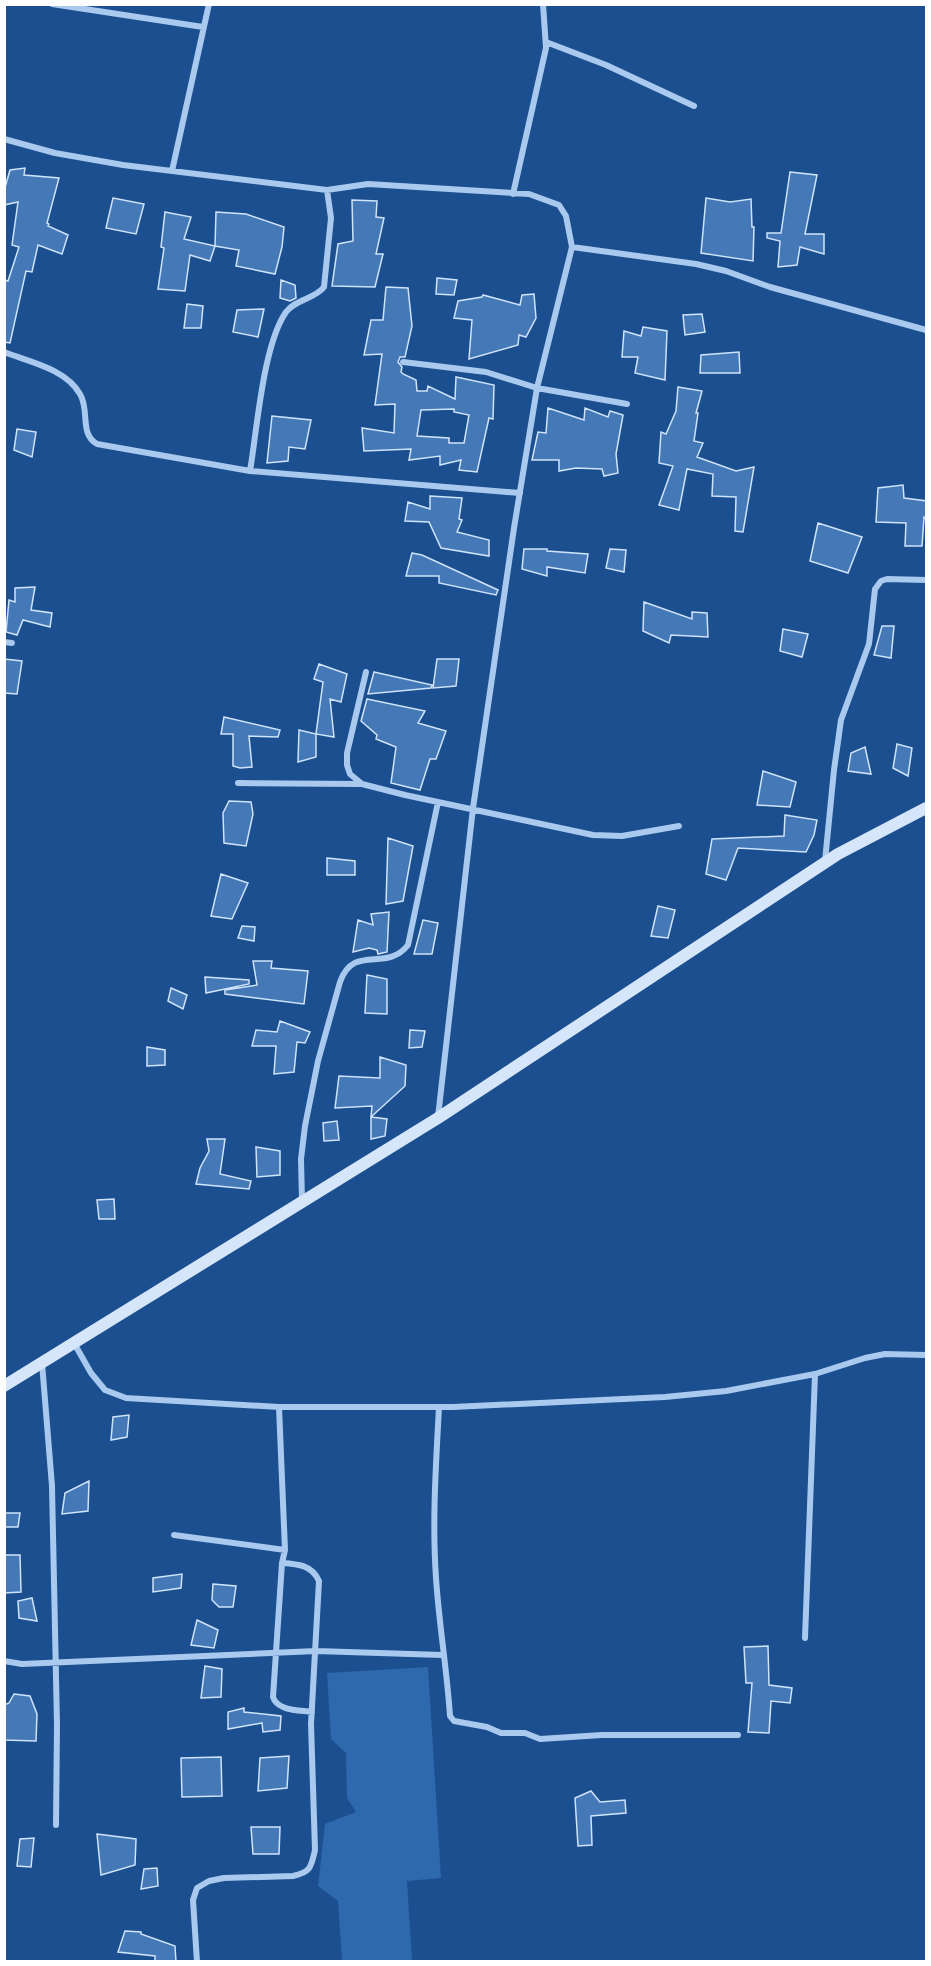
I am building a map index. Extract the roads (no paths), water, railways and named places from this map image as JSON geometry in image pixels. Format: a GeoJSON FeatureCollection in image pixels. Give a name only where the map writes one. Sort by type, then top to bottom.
{"type":"FeatureCollection","features":[{"type":"Feature","properties":{"kind":"main road"},"geometry":{"type":"LineString","coordinates":[[4,1386],[438,1118],[825,862],[927,808]]}},
{"type":"Feature","properties":{"kind":"street"},"geometry":{"type":"LineString","coordinates":[[52,4],[203,27]]}},
{"type":"Feature","properties":{"kind":"street"},"geometry":{"type":"LineString","coordinates":[[172,171],[209,4]]}},
{"type":"Feature","properties":{"kind":"street"},"geometry":{"type":"LineString","coordinates":[[513,194],[546,42],[543,4]]}},
{"type":"Feature","properties":{"kind":"street"},"geometry":{"type":"LineString","coordinates":[[546,42],[606,65],[694,106]]}},
{"type":"Feature","properties":{"kind":"street"},"geometry":{"type":"LineString","coordinates":[[4,139],[56,153],[123,165],[327,190],[368,184],[529,194],[559,205],[566,216],[572,247],[537,388],[520,493],[473,808],[438,1118]]}},
{"type":"Feature","properties":{"kind":"street"},"geometry":{"type":"LineString","coordinates":[[250,471],[269,352],[282,318],[288,309],[302,299],[322,291],[324,287],[331,218],[327,190]]}},
{"type":"Feature","properties":{"kind":"street"},"geometry":{"type":"LineString","coordinates":[[572,247],[696,264],[726,271],[770,287],[927,330]]}},
{"type":"Feature","properties":{"kind":"street"},"geometry":{"type":"LineString","coordinates":[[4,352],[65,377],[81,395],[87,434],[91,441],[97,444],[250,471],[520,493]]}},
{"type":"Feature","properties":{"kind":"street"},"geometry":{"type":"LineString","coordinates":[[403,362],[486,372],[537,388],[627,404]]}},
{"type":"Feature","properties":{"kind":"street"},"geometry":{"type":"LineString","coordinates":[[825,862],[841,720],[869,644],[875,589],[881,581],[887,579],[927,580]]}},
{"type":"Feature","properties":{"kind":"street"},"geometry":{"type":"LineString","coordinates":[[362,784],[350,774],[347,753],[366,672]]}},
{"type":"Feature","properties":{"kind":"street"},"geometry":{"type":"LineString","coordinates":[[238,783],[362,784],[551,828],[593,835],[622,836],[679,826]]}},
{"type":"Feature","properties":{"kind":"street"},"geometry":{"type":"LineString","coordinates":[[303,1202],[300,1159],[305,1126],[318,1061],[344,970],[357,961],[396,956],[408,945],[438,802]]}},
{"type":"Feature","properties":{"kind":"street"},"geometry":{"type":"LineString","coordinates":[[74,1342],[91,1373],[105,1390],[126,1398],[279,1407],[439,1407],[664,1398],[726,1391],[815,1374],[885,1354],[927,1355]]}},
{"type":"Feature","properties":{"kind":"street"},"geometry":{"type":"LineString","coordinates":[[41,1363],[52,1486],[57,1725],[56,1825]]}},
{"type":"Feature","properties":{"kind":"street"},"geometry":{"type":"LineString","coordinates":[[806,1638],[815,1374]]}},
{"type":"Feature","properties":{"kind":"street"},"geometry":{"type":"LineString","coordinates":[[279,1407],[285,1550],[282,1563],[274,1701],[285,1708],[312,1712]]}},
{"type":"Feature","properties":{"kind":"street"},"geometry":{"type":"LineString","coordinates":[[439,1407],[433,1510],[436,1577],[442,1655],[450,1716],[454,1721],[487,1726],[501,1733],[525,1733],[540,1740],[602,1735],[738,1735]]}},
{"type":"Feature","properties":{"kind":"street"},"geometry":{"type":"LineString","coordinates":[[174,1535],[285,1550]]}},
{"type":"Feature","properties":{"kind":"street"},"geometry":{"type":"LineString","coordinates":[[197,1962],[193,1900],[197,1888],[209,1881],[224,1878],[304,1874],[311,1867],[315,1850],[312,1712],[320,1581],[315,1573],[302,1565],[282,1563]]}},
{"type":"Feature","properties":{"kind":"street"},"geometry":{"type":"LineString","coordinates":[[4,1661],[22,1664],[316,1651],[442,1655]]}}]}
